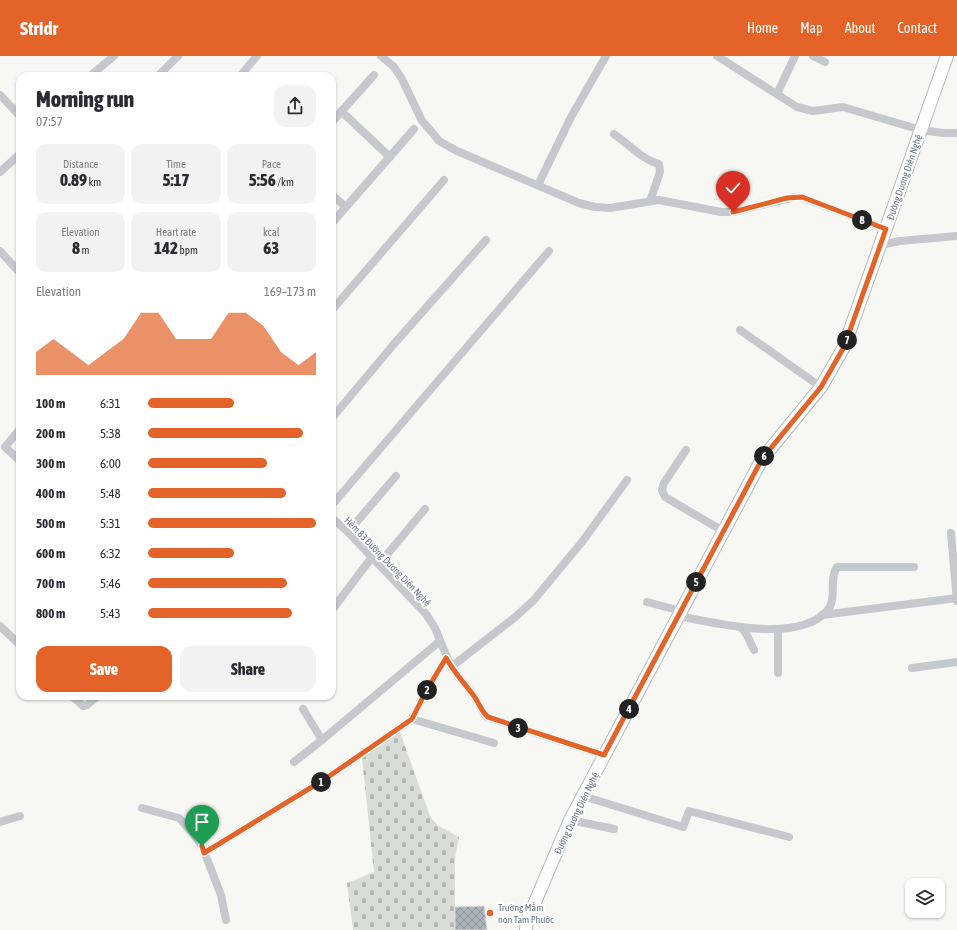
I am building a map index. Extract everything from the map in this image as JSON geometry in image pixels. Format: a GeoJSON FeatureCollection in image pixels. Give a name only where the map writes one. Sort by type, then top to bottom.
{"type":"FeatureCollection","features":[{"type":"Feature","properties":{"kind":"street"},"geometry":{"type":"LineString","coordinates":[[95,72],[114,56]]}},
{"type":"Feature","properties":{"kind":"street"},"geometry":{"type":"LineString","coordinates":[[162,72],[178,56]]}},
{"type":"Feature","properties":{"kind":"street"},"geometry":{"type":"LineString","coordinates":[[243,72],[257,56]]}},
{"type":"Feature","properties":{"kind":"street"},"geometry":{"type":"LineString","coordinates":[[382,56],[394,68],[407,88],[422,121],[439,141],[457,151],[579,203],[595,207],[610,208],[659,200],[721,212],[733,212],[795,197],[802,197],[886,229]]}},
{"type":"Feature","properties":{"kind":"street"},"geometry":{"type":"LineString","coordinates":[[538,185],[571,117],[606,56]]}},
{"type":"Feature","properties":{"kind":"street"},"geometry":{"type":"LineString","coordinates":[[717,56],[797,107],[813,111],[843,107],[921,130],[957,133]]}},
{"type":"Feature","properties":{"kind":"street"},"geometry":{"type":"LineString","coordinates":[[777,94],[795,56]]}},
{"type":"Feature","properties":{"kind":"street"},"geometry":{"type":"LineString","coordinates":[[813,56],[825,62]]}},
{"type":"Feature","properties":{"kind":"street","name":"Đường Duơng Diên Nghệ"},"geometry":{"type":"LineString","coordinates":[[526,930],[527,921],[570,820],[762,459],[821,387],[844,347],[947,56]]}},
{"type":"Feature","properties":{"kind":"street"},"geometry":{"type":"LineString","coordinates":[[336,118],[374,75]]}},
{"type":"Feature","properties":{"kind":"street"},"geometry":{"type":"LineString","coordinates":[[0,95],[16,112]]}},
{"type":"Feature","properties":{"kind":"street"},"geometry":{"type":"LineString","coordinates":[[341,112],[390,157]]}},
{"type":"Feature","properties":{"kind":"street"},"geometry":{"type":"LineString","coordinates":[[336,219],[414,129]]}},
{"type":"Feature","properties":{"kind":"street"},"geometry":{"type":"LineString","coordinates":[[614,134],[636,150],[642,157],[659,164],[660,172],[650,201]]}},
{"type":"Feature","properties":{"kind":"street"},"geometry":{"type":"LineString","coordinates":[[0,172],[16,158]]}},
{"type":"Feature","properties":{"kind":"street"},"geometry":{"type":"LineString","coordinates":[[336,305],[444,180]]}},
{"type":"Feature","properties":{"kind":"street"},"geometry":{"type":"LineString","coordinates":[[336,199],[346,208]]}},
{"type":"Feature","properties":{"kind":"street"},"geometry":{"type":"LineString","coordinates":[[881,245],[900,241],[957,236]]}},
{"type":"Feature","properties":{"kind":"street"},"geometry":{"type":"LineString","coordinates":[[336,413],[394,344],[486,240]]}},
{"type":"Feature","properties":{"kind":"street"},"geometry":{"type":"LineString","coordinates":[[0,251],[16,268]]}},
{"type":"Feature","properties":{"kind":"street"},"geometry":{"type":"LineString","coordinates":[[336,501],[549,251]]}},
{"type":"Feature","properties":{"kind":"street"},"geometry":{"type":"LineString","coordinates":[[740,330],[821,387]]}},
{"type":"Feature","properties":{"kind":"street"},"geometry":{"type":"LineString","coordinates":[[16,434],[4,447],[16,458]]}},
{"type":"Feature","properties":{"kind":"street"},"geometry":{"type":"LineString","coordinates":[[686,450],[664,482],[662,490],[666,497],[723,531]]}},
{"type":"Feature","properties":{"kind":"street"},"geometry":{"type":"LineString","coordinates":[[348,532],[396,476]]}},
{"type":"Feature","properties":{"kind":"street"},"geometry":{"type":"LineString","coordinates":[[451,667],[514,618],[533,601],[582,542],[627,480]]}},
{"type":"Feature","properties":{"kind":"street"},"geometry":{"type":"LineString","coordinates":[[378,564],[426,509]]}},
{"type":"Feature","properties":{"kind":"street","name":"Hẻm 83 Đường Dương Diên Nghệ"},"geometry":{"type":"LineString","coordinates":[[336,522],[348,532],[426,614],[435,628],[446,658],[451,667],[475,697],[484,714],[488,717],[604,755]]}},
{"type":"Feature","properties":{"kind":"street"},"geometry":{"type":"LineString","coordinates":[[951,533],[957,603]]}},
{"type":"Feature","properties":{"kind":"street"},"geometry":{"type":"LineString","coordinates":[[336,605],[372,557]]}},
{"type":"Feature","properties":{"kind":"street"},"geometry":{"type":"LineString","coordinates":[[647,602],[679,614],[741,627],[778,630],[797,626],[814,620],[827,610],[834,596],[834,571],[837,567],[914,567]]}},
{"type":"Feature","properties":{"kind":"street"},"geometry":{"type":"LineString","coordinates":[[822,615],[957,598]]}},
{"type":"Feature","properties":{"kind":"street"},"geometry":{"type":"LineString","coordinates":[[0,626],[16,641]]}},
{"type":"Feature","properties":{"kind":"street"},"geometry":{"type":"LineString","coordinates":[[741,627],[754,650]]}},
{"type":"Feature","properties":{"kind":"street"},"geometry":{"type":"LineString","coordinates":[[778,630],[778,672]]}},
{"type":"Feature","properties":{"kind":"street"},"geometry":{"type":"LineString","coordinates":[[294,762],[440,641]]}},
{"type":"Feature","properties":{"kind":"street"},"geometry":{"type":"LineString","coordinates":[[204,853],[325,779],[412,719],[425,693],[446,658]]}},
{"type":"Feature","properties":{"kind":"street"},"geometry":{"type":"LineString","coordinates":[[912,668],[957,662]]}},
{"type":"Feature","properties":{"kind":"street"},"geometry":{"type":"LineString","coordinates":[[76,700],[83,706],[93,700]]}},
{"type":"Feature","properties":{"kind":"street"},"geometry":{"type":"LineString","coordinates":[[303,709],[322,740]]}},
{"type":"Feature","properties":{"kind":"street"},"geometry":{"type":"LineString","coordinates":[[412,719],[494,743]]}},
{"type":"Feature","properties":{"kind":"street"},"geometry":{"type":"LineString","coordinates":[[583,796],[683,827],[689,811],[789,837]]}},
{"type":"Feature","properties":{"kind":"street"},"geometry":{"type":"LineString","coordinates":[[142,808],[179,818],[192,832],[202,846],[221,895],[226,920]]}},
{"type":"Feature","properties":{"kind":"street"},"geometry":{"type":"LineString","coordinates":[[0,822],[20,816]]}},
{"type":"Feature","properties":{"kind":"street"},"geometry":{"type":"LineString","coordinates":[[570,820],[614,829]]}},
{"type":"Feature","properties":{"kind":"green space"},"geometry":{"type":"Polygon","coordinates":[[[400,732],[430,816],[437,825],[459,837],[455,858],[455,930],[353,930],[347,883],[374,872],[362,758],[400,732]]]}},
{"type":"Feature","properties":{"kind":"building"},"geometry":{"type":"Polygon","coordinates":[[[484,906],[487,930],[455,930],[455,907],[484,906]]]}},
{"type":"Feature","properties":{"kind":"place","name":"Trường Mầm non Tam Phước"},"geometry":{"type":"Point","coordinates":[490,913]}},
{"type":"Feature","properties":{"kind":"route"},"geometry":{"type":"LineString","coordinates":[[202,846],[204,853],[325,779],[412,719],[425,693],[446,658],[451,667],[475,697],[484,714],[492,720],[604,755],[762,459],[821,387],[844,347],[886,229],[802,197],[787,198],[733,212]]}}]}
